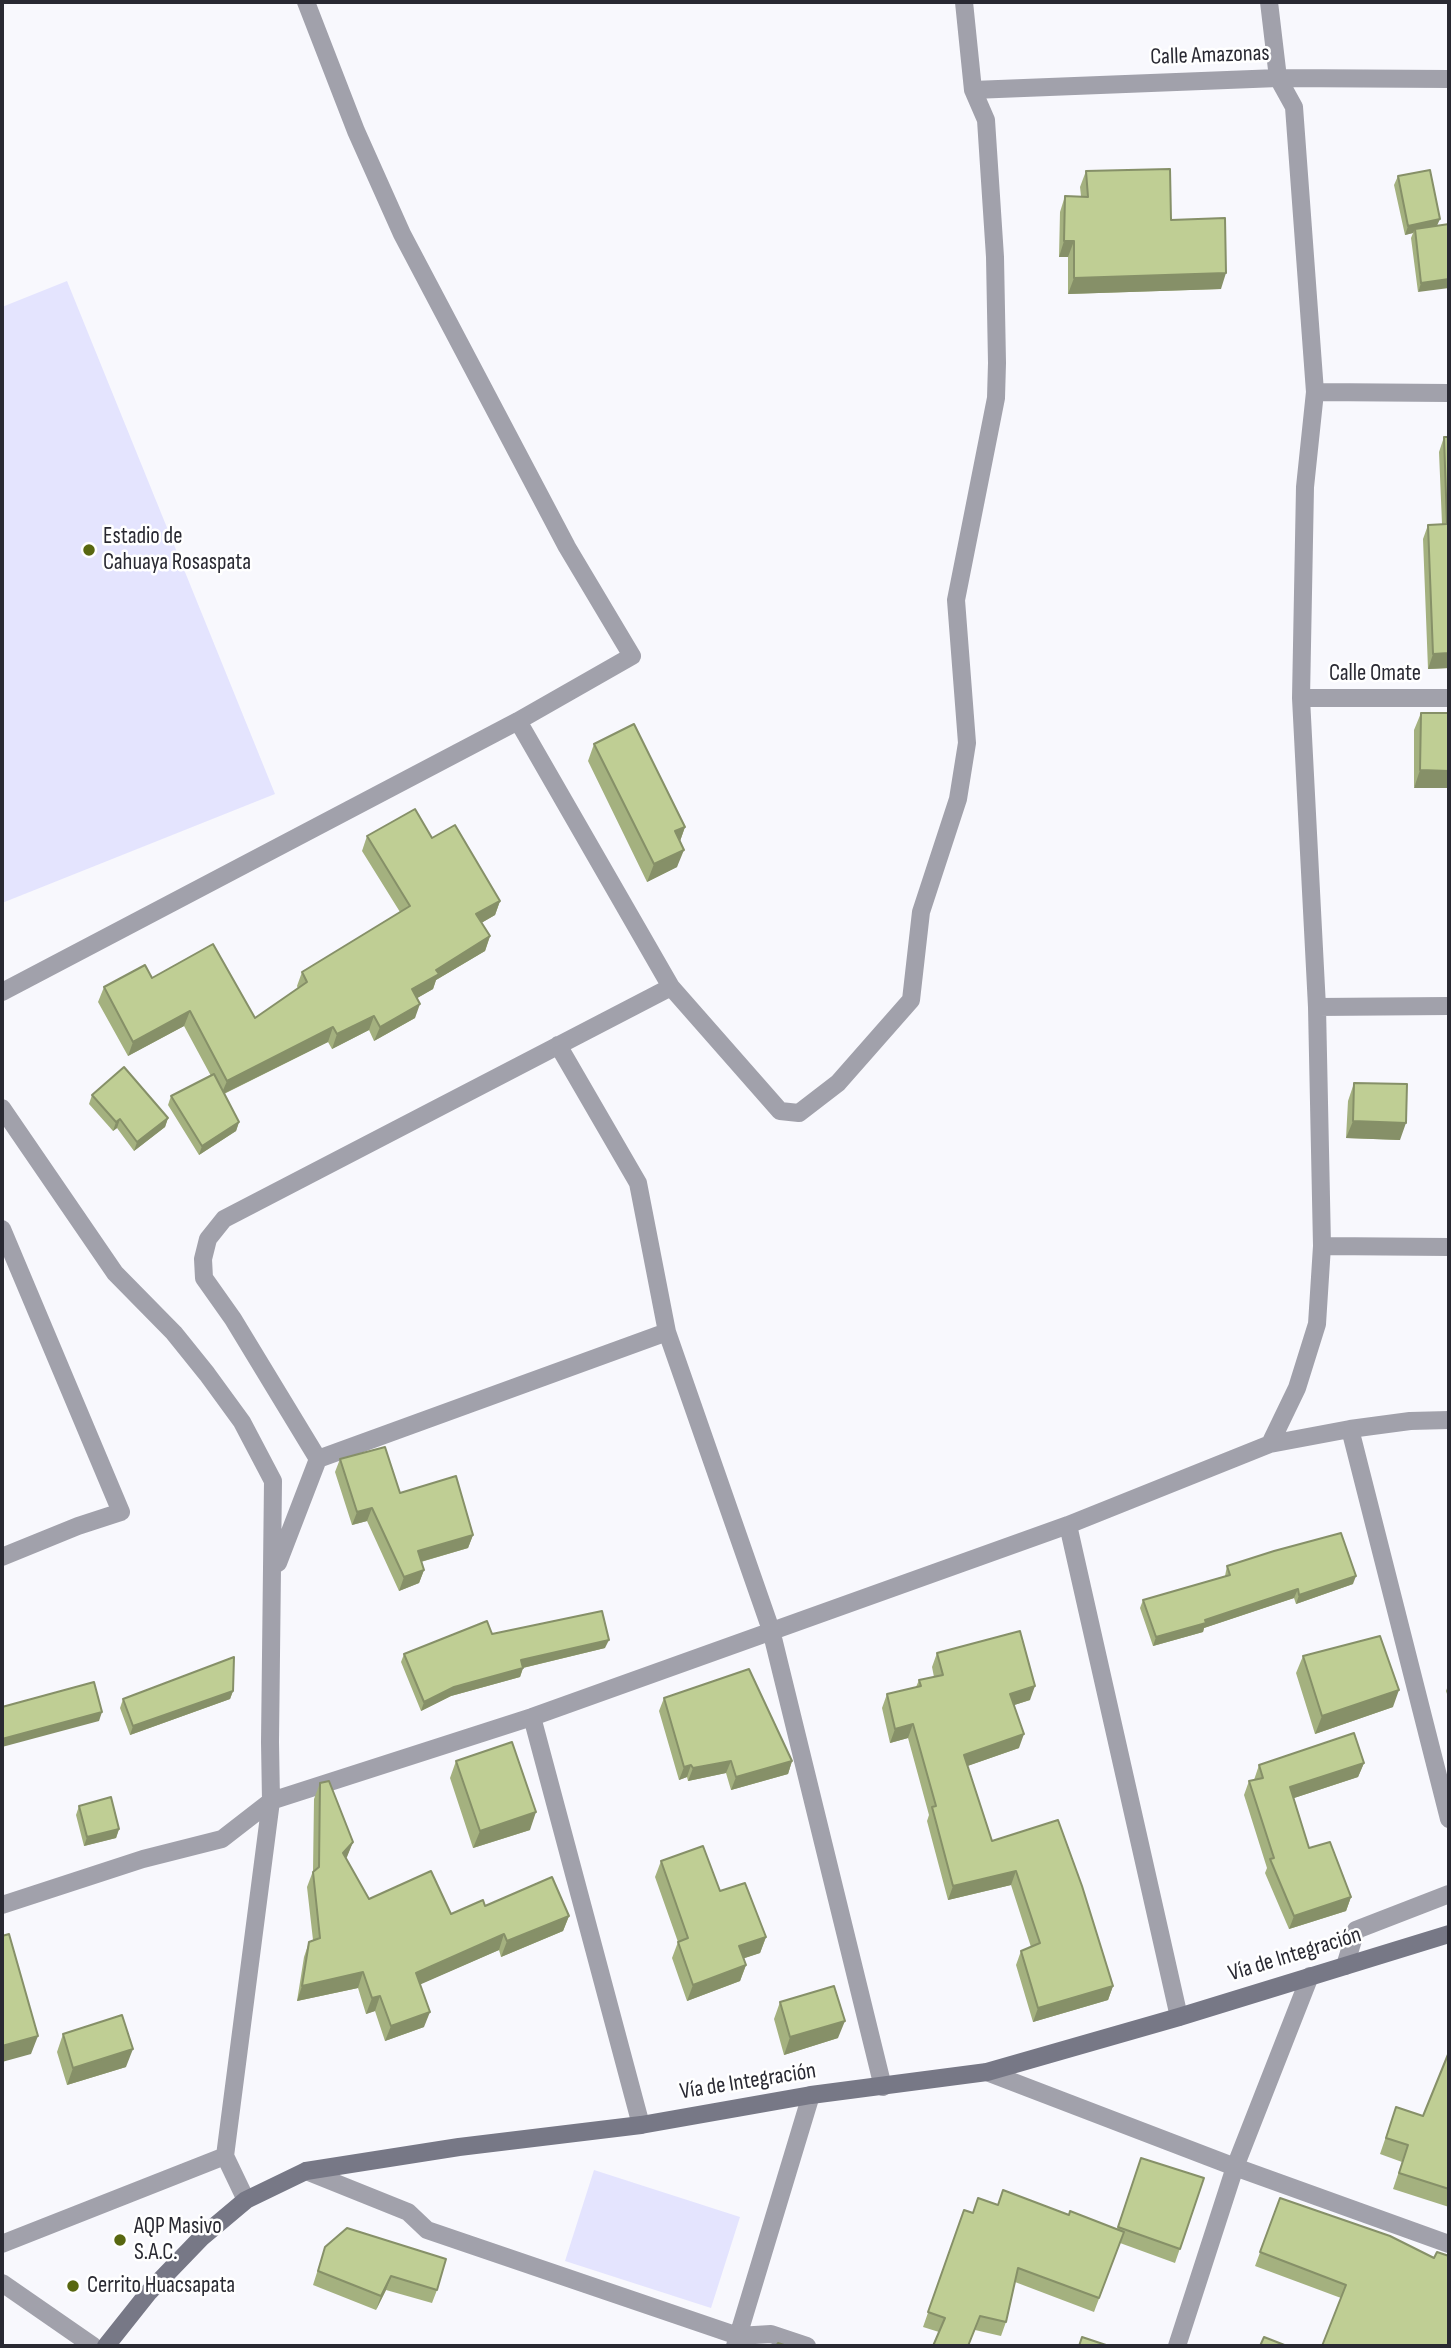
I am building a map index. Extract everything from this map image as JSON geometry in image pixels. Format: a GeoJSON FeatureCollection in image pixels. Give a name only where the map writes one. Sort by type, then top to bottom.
{"type":"FeatureCollection","features":[{"type":"Feature","properties":{"kind":"main road","name":"Vía de Integración"},"geometry":{"type":"LineString","coordinates":[[106,2346],[149,2292],[202,2238],[246,2200],[306,2171],[459,2147],[641,2125],[811,2095],[987,2072],[1179,2017],[1449,1934]]}},
{"type":"Feature","properties":{"kind":"street"},"geometry":{"type":"LineString","coordinates":[[2,992],[518,721],[632,656],[567,548],[402,234],[356,131],[306,2]]}},
{"type":"Feature","properties":{"kind":"street"},"geometry":{"type":"LineString","coordinates":[[518,721],[671,987],[780,1111],[799,1113],[838,1083],[911,1000],[921,912],[958,799],[967,743],[957,600],[996,398],[995,257],[986,120],[973,90],[964,2]]}},
{"type":"Feature","properties":{"kind":"street"},"geometry":{"type":"LineString","coordinates":[[1269,2],[1278,78],[1294,107],[1315,392],[1306,487],[1301,698],[1317,1007],[1322,1246],[1317,1324],[1297,1388],[1270,1444]]}},
{"type":"Feature","properties":{"kind":"street","name":"Calle Amazonas"},"geometry":{"type":"LineString","coordinates":[[973,90],[1278,78],[1449,79]]}},
{"type":"Feature","properties":{"kind":"street"},"geometry":{"type":"LineString","coordinates":[[1315,392],[1449,393]]}},
{"type":"Feature","properties":{"kind":"street","name":"Calle Omate"},"geometry":{"type":"LineString","coordinates":[[1301,698],[1449,698]]}},
{"type":"Feature","properties":{"kind":"street"},"geometry":{"type":"LineString","coordinates":[[318,1459],[233,1319],[204,1278],[203,1259],[208,1239],[224,1219],[671,987]]}},
{"type":"Feature","properties":{"kind":"street"},"geometry":{"type":"LineString","coordinates":[[1317,1007],[1449,1006]]}},
{"type":"Feature","properties":{"kind":"street"},"geometry":{"type":"LineString","coordinates":[[558,1045],[638,1183],[667,1332],[771,1630],[883,2087]]}},
{"type":"Feature","properties":{"kind":"street"},"geometry":{"type":"LineString","coordinates":[[2,1108],[115,1273],[174,1333],[207,1374],[242,1422],[274,1481],[271,1801],[225,2156],[246,2200]]}},
{"type":"Feature","properties":{"kind":"street"},"geometry":{"type":"LineString","coordinates":[[2,1229],[121,1512],[78,1526],[2,1557]]}},
{"type":"Feature","properties":{"kind":"street"},"geometry":{"type":"LineString","coordinates":[[1322,1246],[1449,1247]]}},
{"type":"Feature","properties":{"kind":"street"},"geometry":{"type":"LineString","coordinates":[[274,1574],[318,1459],[667,1332]]}},
{"type":"Feature","properties":{"kind":"street"},"geometry":{"type":"LineString","coordinates":[[2,1905],[143,1859],[222,1839],[271,1801],[532,1717],[1068,1525],[1270,1444],[1350,1429],[1410,1421],[1449,1420]]}},
{"type":"Feature","properties":{"kind":"street"},"geometry":{"type":"LineString","coordinates":[[1350,1429],[1449,1819]]}},
{"type":"Feature","properties":{"kind":"street"},"geometry":{"type":"LineString","coordinates":[[1068,1525],[1179,2017]]}},
{"type":"Feature","properties":{"kind":"street"},"geometry":{"type":"LineString","coordinates":[[532,1717],[641,2125]]}},
{"type":"Feature","properties":{"kind":"street"},"geometry":{"type":"LineString","coordinates":[[1345,1966],[1356,1930],[1449,1894]]}},
{"type":"Feature","properties":{"kind":"street"},"geometry":{"type":"LineString","coordinates":[[1177,2346],[1235,2167],[1310,1976]]}},
{"type":"Feature","properties":{"kind":"street"},"geometry":{"type":"LineString","coordinates":[[987,2072],[1235,2167],[1449,2244]]}},
{"type":"Feature","properties":{"kind":"street"},"geometry":{"type":"LineString","coordinates":[[736,2341],[811,2095]]}},
{"type":"Feature","properties":{"kind":"street"},"geometry":{"type":"LineString","coordinates":[[2,2244],[225,2156]]}},
{"type":"Feature","properties":{"kind":"street"},"geometry":{"type":"LineString","coordinates":[[306,2171],[408,2212],[427,2230],[736,2341],[771,2334],[807,2346]]}},
{"type":"Feature","properties":{"kind":"street"},"geometry":{"type":"LineString","coordinates":[[2,2283],[93,2346]]}},
{"type":"Feature","properties":{"kind":"shaded area","name":"Estadio de Cahuaya Rosaspata"},"geometry":{"type":"Polygon","coordinates":[[[67,281],[275,794],[2,903],[2,307],[67,281]]]}},
{"type":"Feature","properties":{"kind":"shaded area"},"geometry":{"type":"Polygon","coordinates":[[[594,2170],[740,2217],[711,2308],[565,2261],[594,2170]]]}},
{"type":"Feature","properties":{"kind":"building"},"geometry":{"type":"Polygon","coordinates":[[[1170,169],[1171,220],[1225,218],[1226,273],[1074,278],[1074,241],[1064,241],[1065,196],[1088,197],[1086,171],[1170,169]]]}},
{"type":"Feature","properties":{"kind":"building"},"geometry":{"type":"Polygon","coordinates":[[[1430,170],[1440,219],[1408,226],[1398,176],[1430,170]]]}},
{"type":"Feature","properties":{"kind":"building"},"geometry":{"type":"Polygon","coordinates":[[[1449,224],[1449,279],[1421,283],[1415,229],[1449,224]]]}},
{"type":"Feature","properties":{"kind":"building"},"geometry":{"type":"Polygon","coordinates":[[[1444,437],[1449,437],[1449,653],[1433,654],[1428,525],[1447,524],[1444,437]]]}},
{"type":"Feature","properties":{"kind":"building"},"geometry":{"type":"Polygon","coordinates":[[[1421,713],[1449,713],[1449,771],[1420,770],[1421,713]]]}},
{"type":"Feature","properties":{"kind":"building"},"geometry":{"type":"Polygon","coordinates":[[[634,724],[685,827],[675,831],[684,850],[654,864],[594,744],[634,724]]]}},
{"type":"Feature","properties":{"kind":"building"},"geometry":{"type":"Polygon","coordinates":[[[415,809],[432,838],[455,825],[500,901],[476,914],[490,936],[436,970],[439,974],[412,989],[420,1004],[380,1027],[374,1016],[337,1034],[333,1027],[227,1081],[190,1011],[133,1042],[104,987],[145,965],[152,978],[213,944],[255,1018],[307,982],[302,972],[410,906],[367,836],[415,809]]]}},
{"type":"Feature","properties":{"kind":"building"},"geometry":{"type":"Polygon","coordinates":[[[124,1067],[168,1118],[137,1142],[120,1119],[116,1122],[92,1095],[124,1067]]]}},
{"type":"Feature","properties":{"kind":"building"},"geometry":{"type":"Polygon","coordinates":[[[214,1074],[239,1122],[202,1146],[171,1096],[214,1074]]]}},
{"type":"Feature","properties":{"kind":"building"},"geometry":{"type":"Polygon","coordinates":[[[1354,1083],[1407,1084],[1406,1123],[1353,1121],[1354,1083]]]}},
{"type":"Feature","properties":{"kind":"building"},"geometry":{"type":"Polygon","coordinates":[[[385,1447],[400,1493],[456,1476],[473,1535],[418,1551],[424,1570],[404,1577],[372,1508],[357,1512],[340,1459],[385,1447]]]}},
{"type":"Feature","properties":{"kind":"building"},"geometry":{"type":"Polygon","coordinates":[[[1341,1533],[1356,1576],[1299,1595],[1298,1589],[1205,1620],[1206,1623],[1156,1637],[1143,1600],[1230,1575],[1227,1566],[1341,1533]]]}},
{"type":"Feature","properties":{"kind":"building"},"geometry":{"type":"Polygon","coordinates":[[[602,1611],[609,1640],[521,1660],[523,1668],[454,1687],[424,1702],[404,1654],[487,1621],[492,1634],[602,1611]]]}},
{"type":"Feature","properties":{"kind":"building"},"geometry":{"type":"Polygon","coordinates":[[[1020,1631],[1035,1686],[1010,1694],[1024,1734],[964,1755],[992,1841],[1058,1820],[1113,1986],[1038,2008],[1021,1951],[1040,1943],[1016,1871],[953,1886],[932,1807],[936,1806],[913,1724],[895,1729],[887,1694],[921,1686],[919,1680],[943,1675],[937,1653],[1020,1631]]]}},
{"type":"Feature","properties":{"kind":"building"},"geometry":{"type":"Polygon","coordinates":[[[1380,1636],[1399,1690],[1322,1716],[1303,1656],[1380,1636]]]}},
{"type":"Feature","properties":{"kind":"building"},"geometry":{"type":"Polygon","coordinates":[[[234,1657],[233,1691],[133,1726],[123,1699],[234,1657]]]}},
{"type":"Feature","properties":{"kind":"building"},"geometry":{"type":"Polygon","coordinates":[[[749,1669],[792,1761],[736,1777],[731,1761],[693,1768],[691,1765],[684,1767],[664,1698],[749,1669]]]}},
{"type":"Feature","properties":{"kind":"building"},"geometry":{"type":"Polygon","coordinates":[[[94,1682],[102,1712],[2,1739],[2,1707],[94,1682]]]}},
{"type":"Feature","properties":{"kind":"building"},"geometry":{"type":"Polygon","coordinates":[[[1354,1733],[1364,1763],[1290,1787],[1309,1848],[1330,1842],[1351,1897],[1294,1916],[1270,1859],[1274,1858],[1249,1781],[1263,1778],[1259,1765],[1354,1733]]]}},
{"type":"Feature","properties":{"kind":"building"},"geometry":{"type":"Polygon","coordinates":[[[512,1742],[536,1812],[480,1831],[456,1761],[512,1742]]]}},
{"type":"Feature","properties":{"kind":"building"},"geometry":{"type":"Polygon","coordinates":[[[329,1781],[353,1842],[343,1853],[369,1899],[431,1871],[451,1914],[483,1900],[485,1906],[552,1877],[569,1916],[507,1941],[504,1934],[416,1973],[430,2012],[391,2026],[380,1996],[372,1998],[363,1972],[302,1986],[309,1942],[320,1938],[313,1872],[319,1867],[320,1783],[329,1781]]]}},
{"type":"Feature","properties":{"kind":"building"},"geometry":{"type":"Polygon","coordinates":[[[111,1797],[119,1829],[87,1837],[79,1806],[111,1797]]]}},
{"type":"Feature","properties":{"kind":"building"},"geometry":{"type":"Polygon","coordinates":[[[703,1846],[720,1891],[745,1883],[766,1937],[739,1946],[746,1965],[693,1985],[678,1942],[688,1938],[661,1861],[703,1846]]]}},
{"type":"Feature","properties":{"kind":"building"},"geometry":{"type":"Polygon","coordinates":[[[9,1934],[38,2036],[2,2046],[2,1936],[9,1934]]]}},
{"type":"Feature","properties":{"kind":"building"},"geometry":{"type":"Polygon","coordinates":[[[834,1986],[845,2021],[790,2037],[780,2002],[834,1986]]]}},
{"type":"Feature","properties":{"kind":"building"},"geometry":{"type":"Polygon","coordinates":[[[122,2015],[133,2049],[73,2068],[63,2034],[122,2015]]]}},
{"type":"Feature","properties":{"kind":"building"},"geometry":{"type":"Polygon","coordinates":[[[1449,2052],[1449,2189],[1399,2173],[1408,2145],[1386,2138],[1396,2107],[1423,2116],[1449,2052]]]}},
{"type":"Feature","properties":{"kind":"building"},"geometry":{"type":"Polygon","coordinates":[[[1141,2158],[1204,2178],[1180,2249],[1118,2227],[1141,2158]]]}},
{"type":"Feature","properties":{"kind":"building"},"geometry":{"type":"Polygon","coordinates":[[[1003,2190],[1069,2215],[1070,2211],[1124,2232],[1099,2298],[1018,2268],[1006,2322],[980,2316],[968,2346],[933,2346],[945,2318],[928,2312],[964,2210],[973,2213],[978,2198],[998,2205],[1003,2190]]]}},
{"type":"Feature","properties":{"kind":"building"},"geometry":{"type":"Polygon","coordinates":[[[1280,2198],[1390,2236],[1434,2258],[1437,2252],[1449,2256],[1449,2346],[1322,2346],[1346,2285],[1260,2252],[1280,2198]]]}},
{"type":"Feature","properties":{"kind":"building"},"geometry":{"type":"Polygon","coordinates":[[[347,2228],[446,2259],[437,2290],[391,2276],[381,2296],[318,2271],[325,2247],[347,2228]]]}},
{"type":"Feature","properties":{"kind":"building"},"geometry":{"type":"Polygon","coordinates":[[[1082,2337],[1109,2346],[1079,2346],[1082,2337]]]}},
{"type":"Feature","properties":{"kind":"building"},"geometry":{"type":"Polygon","coordinates":[[[1264,2337],[1287,2346],[1260,2346],[1264,2337]]]}},
{"type":"Feature","properties":{"kind":"place","name":"Estadio de Cahuaya Rosaspata"},"geometry":{"type":"Point","coordinates":[89,550]}},
{"type":"Feature","properties":{"kind":"place","name":"AQP Masivo S.A.C."},"geometry":{"type":"Point","coordinates":[120,2240]}},
{"type":"Feature","properties":{"kind":"place","name":"Cerrito Huacsapata"},"geometry":{"type":"Point","coordinates":[73,2286]}}]}
